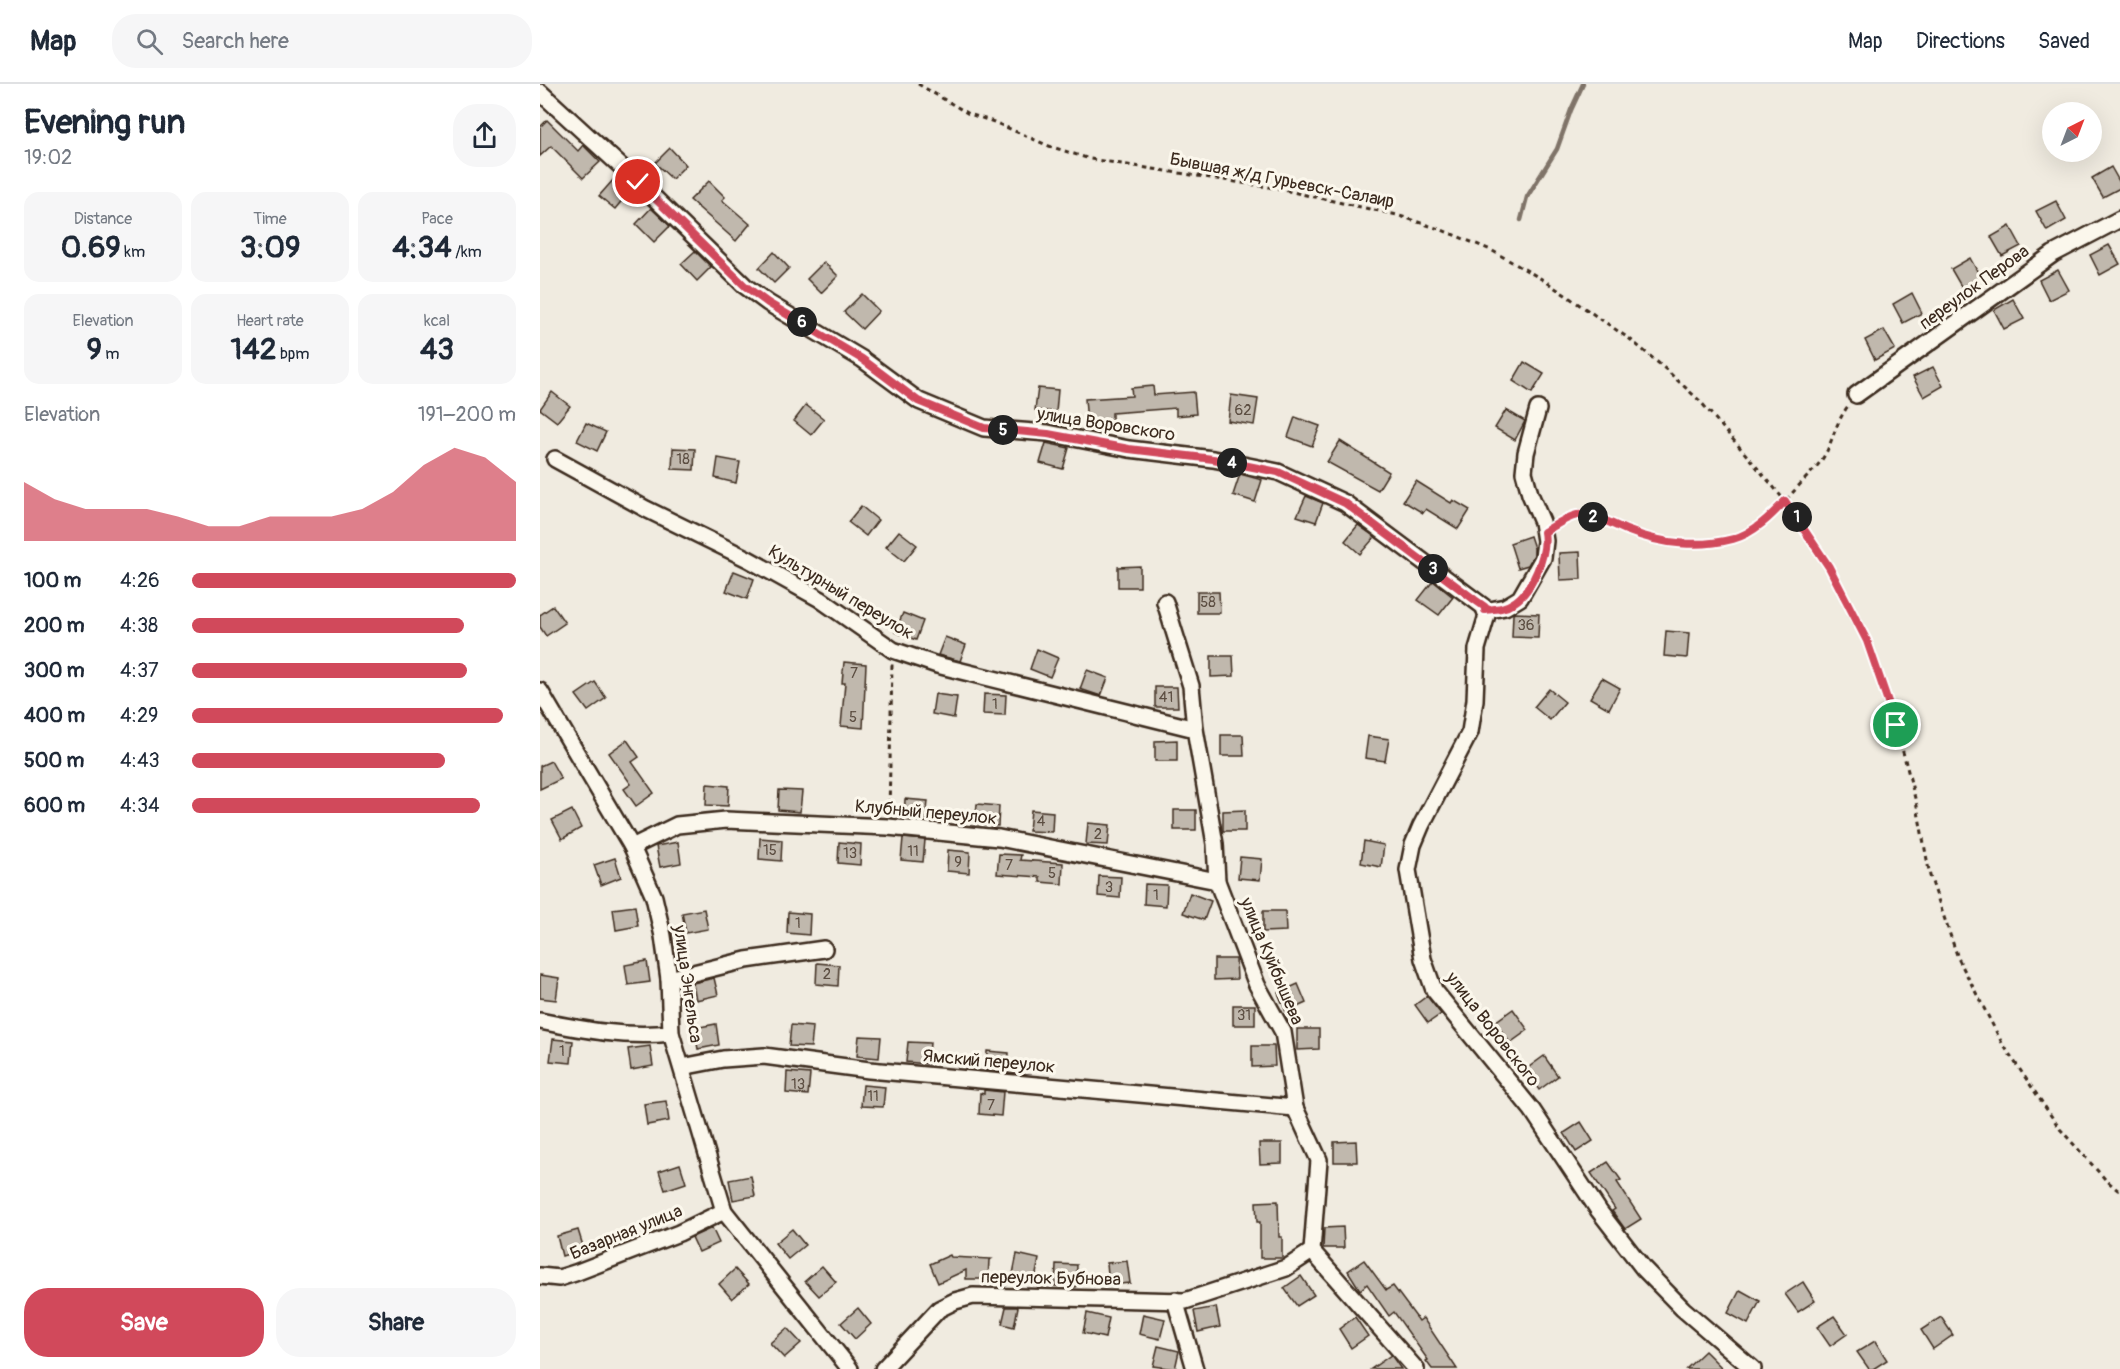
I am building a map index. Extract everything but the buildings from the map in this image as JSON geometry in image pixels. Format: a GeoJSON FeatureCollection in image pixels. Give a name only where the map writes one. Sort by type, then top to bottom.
{"type":"FeatureCollection","features":[{"type":"Feature","properties":{"kind":"street","name":"улица Воровского"},"geometry":{"type":"LineString","coordinates":[[540,92],[638,182],[745,286],[768,303],[849,350],[918,401],[984,428],[1048,434],[1129,449],[1213,459],[1278,472],[1345,503],[1485,607],[1486,615],[1477,649],[1475,700],[1470,732],[1421,826],[1413,845],[1408,870],[1423,959],[1428,975],[1434,990],[1532,1110],[1599,1211],[1643,1268],[1683,1309],[1753,1369]]}},
{"type":"Feature","properties":{"kind":"street","name":"переулок Перова"},"geometry":{"type":"LineString","coordinates":[[1856,395],[2053,254],[2120,219]]}},
{"type":"Feature","properties":{"kind":"street"},"geometry":{"type":"LineString","coordinates":[[1485,610],[1505,607],[1520,598],[1543,558],[1545,541],[1542,522],[1530,494],[1524,472],[1526,453],[1538,408]]}},
{"type":"Feature","properties":{"kind":"street","name":"Культурный переулок"},"geometry":{"type":"LineString","coordinates":[[555,459],[646,509],[820,598],[893,650],[937,665],[1195,729]]}},
{"type":"Feature","properties":{"kind":"street","name":"улица Куйбышева"},"geometry":{"type":"LineString","coordinates":[[1165,602],[1191,686],[1195,729],[1215,844],[1217,881],[1257,985],[1283,1032],[1295,1108],[1319,1160],[1312,1251]]}},
{"type":"Feature","properties":{"kind":"street","name":"улица Энгельса"},"geometry":{"type":"LineString","coordinates":[[540,691],[632,846],[654,897],[663,936],[669,979],[670,1034],[682,1067],[724,1211],[850,1369]]}},
{"type":"Feature","properties":{"kind":"street","name":"Клубный переулок"},"geometry":{"type":"LineString","coordinates":[[632,846],[677,825],[726,820],[888,827],[999,838],[1217,881]]}},
{"type":"Feature","properties":{"kind":"street"},"geometry":{"type":"LineString","coordinates":[[669,979],[746,960],[824,949]]}},
{"type":"Feature","properties":{"kind":"street"},"geometry":{"type":"LineString","coordinates":[[540,1021],[593,1032],[644,1036],[670,1034]]}},
{"type":"Feature","properties":{"kind":"street","name":"Ямский переулок"},"geometry":{"type":"LineString","coordinates":[[682,1067],[723,1059],[764,1056],[869,1070],[1295,1108]]}},
{"type":"Feature","properties":{"kind":"street","name":"Базарная улица"},"geometry":{"type":"LineString","coordinates":[[541,1278],[559,1278],[575,1274],[679,1233],[724,1211]]}},
{"type":"Feature","properties":{"kind":"street"},"geometry":{"type":"LineString","coordinates":[[1312,1251],[1416,1369]]}},
{"type":"Feature","properties":{"kind":"street","name":"переулок Бубнова"},"geometry":{"type":"LineString","coordinates":[[883,1369],[939,1309],[973,1296],[1185,1301],[1286,1268],[1312,1251]]}},
{"type":"Feature","properties":{"kind":"street"},"geometry":{"type":"LineString","coordinates":[[1175,1300],[1195,1369]]}},
{"type":"Feature","properties":{"kind":"path","name":"Бывшая ж/д Гурьевск-Салаир"},"geometry":{"type":"LineString","coordinates":[[918,84],[969,114],[994,122],[1049,146],[1090,159],[1274,188],[1397,215],[1491,250],[1579,302],[1631,339],[1700,401],[1785,501],[1829,567],[1867,641],[1896,725],[1917,806],[1930,876],[1942,916],[1962,968],[2002,1043],[2060,1129],[2105,1179],[2120,1192]]}},
{"type":"Feature","properties":{"kind":"path"},"geometry":{"type":"LineString","coordinates":[[1544,532],[1576,515],[1603,519],[1631,532],[1667,543],[1685,544],[1733,539],[1766,520],[1819,463],[1827,451],[1836,423],[1856,395]]}},
{"type":"Feature","properties":{"kind":"path"},"geometry":{"type":"LineString","coordinates":[[888,827],[893,650]]}},
{"type":"Feature","properties":{"kind":"waterway"},"geometry":{"type":"LineString","coordinates":[[1521,220],[1527,197],[1557,149],[1583,84]]}},
{"type":"Feature","properties":{"kind":"route"},"geometry":{"type":"LineString","coordinates":[[638,182],[745,286],[768,303],[862,359],[918,401],[984,428],[1048,434],[1129,449],[1213,459],[1278,472],[1345,503],[1485,607],[1485,610],[1505,607],[1520,598],[1543,558],[1544,532],[1576,515],[1603,519],[1631,532],[1667,543],[1685,544],[1733,539],[1766,520],[1785,501],[1829,567],[1867,641],[1896,725]]}}]}
